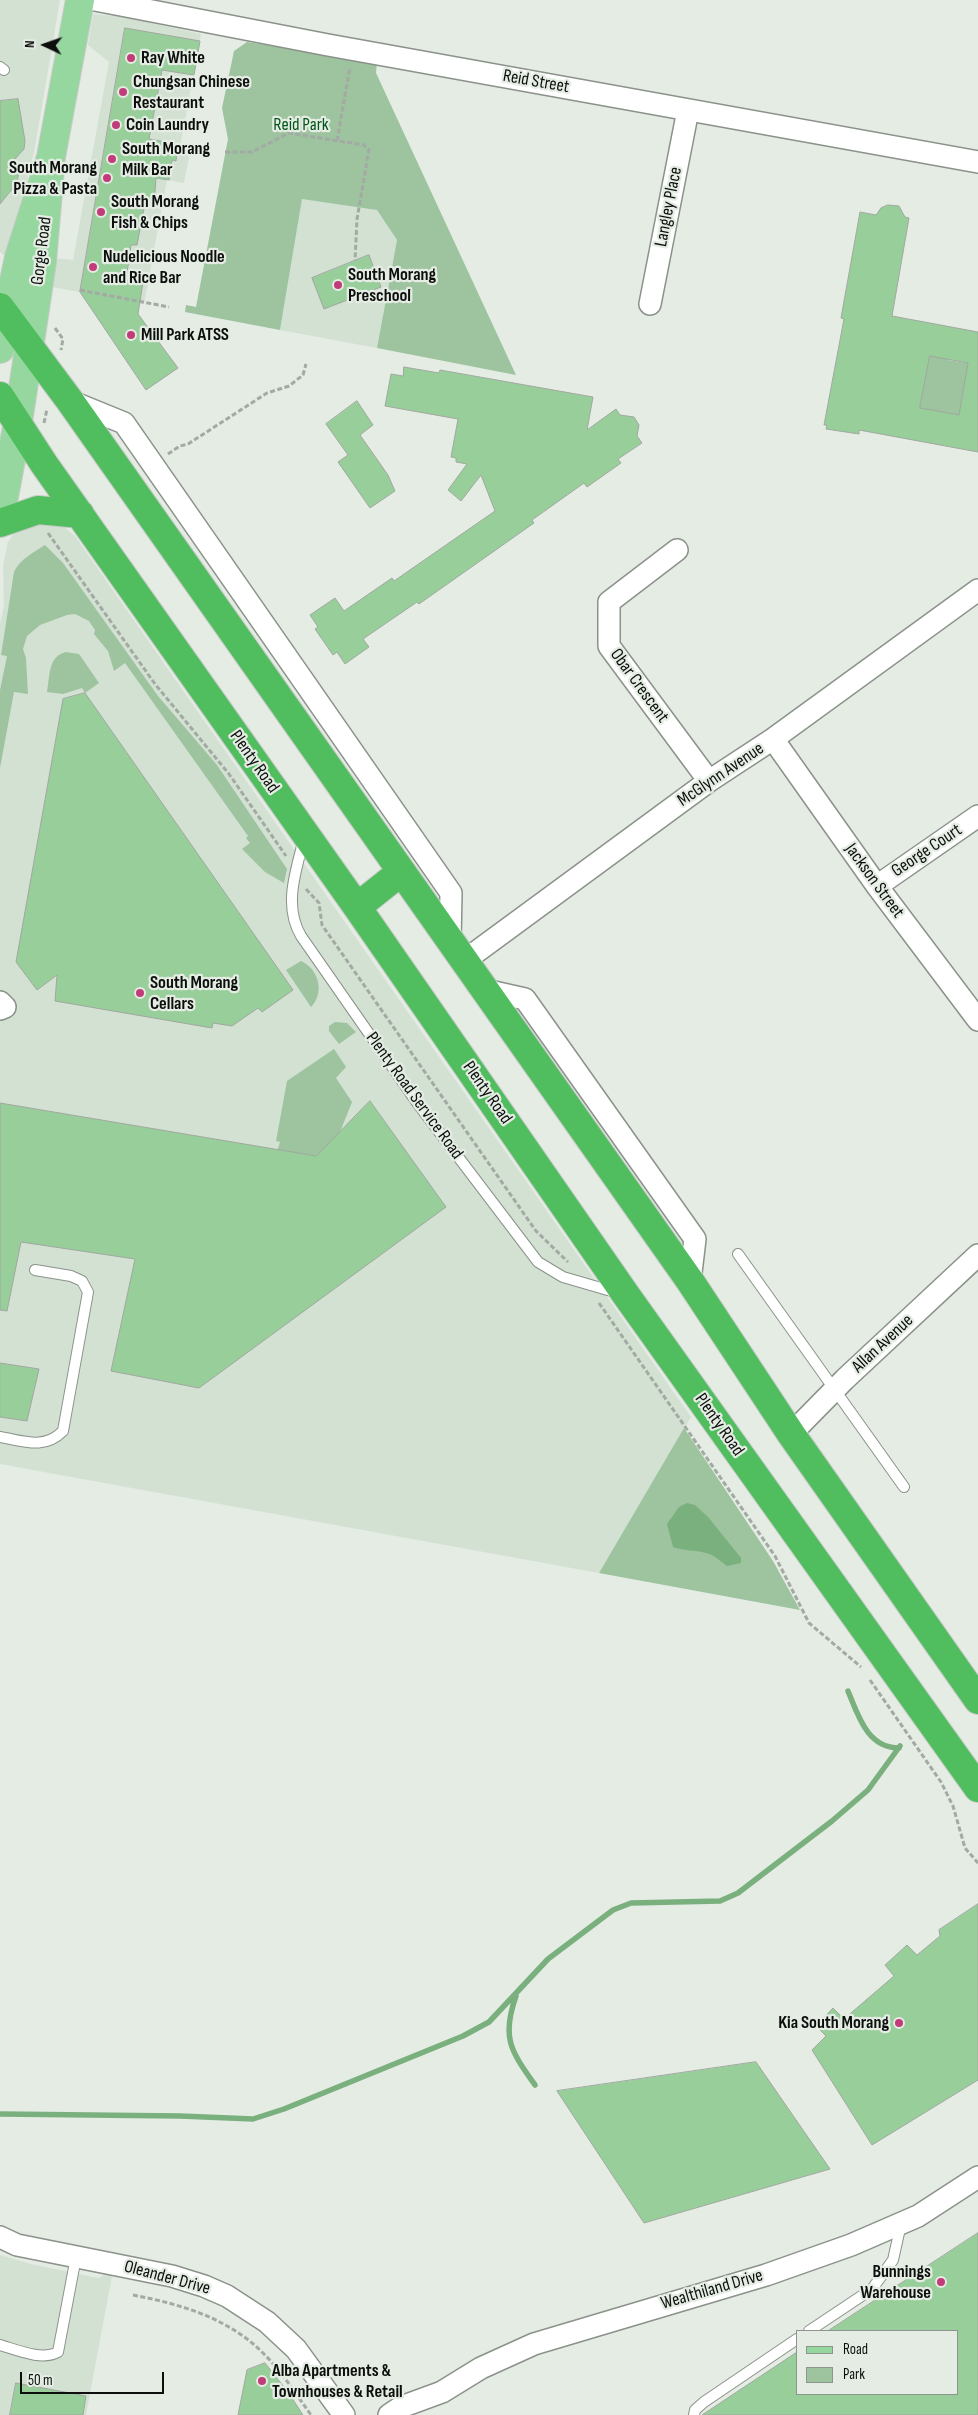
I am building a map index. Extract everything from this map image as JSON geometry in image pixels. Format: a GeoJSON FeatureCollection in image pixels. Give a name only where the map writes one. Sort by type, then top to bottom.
{"type":"FeatureCollection","features":[{"type":"Feature","properties":{"kind":"highway"},"geometry":{"type":"LineString","coordinates":[[3,311],[70,401],[690,1281],[791,1434],[978,1700]]}},
{"type":"Feature","properties":{"kind":"highway","name":"Plenty Road"},"geometry":{"type":"LineString","coordinates":[[0,396],[44,464],[358,907],[626,1295],[978,1788]]}},
{"type":"Feature","properties":{"kind":"highway"},"geometry":{"type":"LineString","coordinates":[[0,523],[38,510],[80,514]]}},
{"type":"Feature","properties":{"kind":"highway"},"geometry":{"type":"LineString","coordinates":[[358,907],[401,872]]}},
{"type":"Feature","properties":{"kind":"main road","name":"Gorge Road"},"geometry":{"type":"LineString","coordinates":[[0,518],[18,422],[45,237],[51,157],[80,0]]}},
{"type":"Feature","properties":{"kind":"main road","name":"Gorge Road"},"geometry":{"type":"LineString","coordinates":[[0,349],[3,311],[18,257],[51,157]]}},
{"type":"Feature","properties":{"kind":"street","name":"Reid Street"},"geometry":{"type":"LineString","coordinates":[[95,0],[978,162]]}},
{"type":"Feature","properties":{"kind":"street","name":"Langley Place"},"geometry":{"type":"LineString","coordinates":[[650,304],[688,110]]}},
{"type":"Feature","properties":{"kind":"street"},"geometry":{"type":"LineString","coordinates":[[70,401],[124,422],[451,893],[457,951]]}},
{"type":"Feature","properties":{"kind":"street","name":"Obar Crescent"},"geometry":{"type":"LineString","coordinates":[[677,550],[609,602],[609,646],[709,781]]}},
{"type":"Feature","properties":{"kind":"street","name":"McGlynn Avenue"},"geometry":{"type":"LineString","coordinates":[[457,951],[773,739],[978,590]]}},
{"type":"Feature","properties":{"kind":"street"},"geometry":{"type":"LineString","coordinates":[[281,648],[286,710]]}},
{"type":"Feature","properties":{"kind":"street","name":"Jackson Street"},"geometry":{"type":"LineString","coordinates":[[773,739],[877,886],[978,1020]]}},
{"type":"Feature","properties":{"kind":"street","name":"George Court"},"geometry":{"type":"LineString","coordinates":[[877,886],[978,816]]}},
{"type":"Feature","properties":{"kind":"street"},"geometry":{"type":"LineString","coordinates":[[0,1002],[5,1007],[0,1009]]}},
{"type":"Feature","properties":{"kind":"street","name":"Allan Avenue"},"geometry":{"type":"LineString","coordinates":[[791,1434],[978,1255]]}},
{"type":"Feature","properties":{"kind":"street","name":"Wealthiland Drive"},"geometry":{"type":"LineString","coordinates":[[389,2415],[401,2407],[442,2392],[481,2368],[526,2347],[669,2302],[766,2275],[851,2245],[918,2216],[978,2177]]}},
{"type":"Feature","properties":{"kind":"street","name":"Oleander Drive"},"geometry":{"type":"LineString","coordinates":[[0,2237],[16,2245],[172,2276],[204,2286],[227,2296],[267,2322],[296,2349],[344,2415]]}},
{"type":"Feature","properties":{"kind":"street","name":"Wealthiland Drive"},"geometry":{"type":"LineString","coordinates":[[423,2415],[442,2392]]}},
{"type":"Feature","properties":{"kind":"lane","name":"Plenty Road Service Road"},"geometry":{"type":"LineString","coordinates":[[306,834],[292,894],[292,916],[301,936],[413,1096],[538,1262],[563,1277],[626,1295]]}},
{"type":"Feature","properties":{"kind":"lane"},"geometry":{"type":"LineString","coordinates":[[738,1254],[904,1487]]}},
{"type":"Feature","properties":{"kind":"lane"},"geometry":{"type":"LineString","coordinates":[[0,1437],[46,1443],[55,1439],[63,1431],[88,1292],[82,1281],[71,1276],[35,1270]]}},
{"type":"Feature","properties":{"kind":"lane"},"geometry":{"type":"LineString","coordinates":[[810,2330],[872,2289],[892,2260],[901,2223]]}},
{"type":"Feature","properties":{"kind":"lane"},"geometry":{"type":"LineString","coordinates":[[0,2346],[40,2355],[51,2356],[58,2352],[76,2258]]}},
{"type":"Feature","properties":{"kind":"lane"},"geometry":{"type":"LineString","coordinates":[[694,2415],[695,2410],[704,2402],[796,2340]]}},
{"type":"Feature","properties":{"kind":"path"},"geometry":{"type":"LineString","coordinates":[[337,141],[350,66]]}},
{"type":"Feature","properties":{"kind":"path"},"geometry":{"type":"LineString","coordinates":[[225,152],[252,152],[289,133],[364,145],[369,150],[357,219],[355,261]]}},
{"type":"Feature","properties":{"kind":"path"},"geometry":{"type":"LineString","coordinates":[[80,290],[169,307]]}},
{"type":"Feature","properties":{"kind":"path"},"geometry":{"type":"LineString","coordinates":[[168,455],[267,393],[289,386],[303,375],[306,364]]}},
{"type":"Feature","properties":{"kind":"path"},"geometry":{"type":"LineString","coordinates":[[51,538],[155,684],[228,774],[289,862]]}},
{"type":"Feature","properties":{"kind":"path"},"geometry":{"type":"LineString","coordinates":[[305,887],[318,903],[322,925],[530,1223],[575,1269]]}},
{"type":"Feature","properties":{"kind":"path"},"geometry":{"type":"LineString","coordinates":[[597,1300],[775,1556],[809,1623],[859,1664],[941,1782],[952,1806],[965,1848],[978,1863]]}},
{"type":"Feature","properties":{"kind":"path"},"geometry":{"type":"LineString","coordinates":[[133,2295],[188,2308],[215,2320],[241,2335],[263,2353],[311,2415]]}},
{"type":"Feature","properties":{"kind":"shaded area"},"geometry":{"type":"Polygon","coordinates":[[[0,0],[60,0],[35,147],[9,259],[0,252],[0,0]]]}},
{"type":"Feature","properties":{"kind":"shaded area"},"geometry":{"type":"Polygon","coordinates":[[[93,14],[123,17],[201,34],[180,147],[189,157],[184,183],[167,180],[144,304],[47,286],[52,258],[73,260],[109,62],[88,45],[93,14]]]}},
{"type":"Feature","properties":{"kind":"shaded area","name":"South Morang Preschool"},"geometry":{"type":"Polygon","coordinates":[[[302,198],[377,210],[397,240],[377,348],[280,330],[302,198]]]}},
{"type":"Feature","properties":{"kind":"shaded area"},"geometry":{"type":"Polygon","coordinates":[[[50,522],[63,526],[75,536],[691,1417],[599,1573],[0,1464],[0,624],[4,605],[3,565],[8,542],[15,532],[21,527],[50,522]]]}},
{"type":"Feature","properties":{"kind":"shaded area"},"geometry":{"type":"Polygon","coordinates":[[[687,1503],[695,1505],[708,1517],[741,1558],[741,1563],[727,1566],[709,1554],[673,1547],[667,1524],[679,1507],[687,1503]]]}},
{"type":"Feature","properties":{"kind":"shaded area"},"geometry":{"type":"Polygon","coordinates":[[[0,2255],[31,2264],[98,2278],[106,2274],[112,2276],[86,2415],[0,2415],[0,2255]]]}},
{"type":"Feature","properties":{"kind":"green space","name":"Reid Park"},"geometry":{"type":"Polygon","coordinates":[[[247,42],[377,62],[376,73],[516,375],[377,348],[397,240],[377,210],[302,199],[280,330],[185,312],[186,305],[196,307],[228,139],[222,108],[234,51],[247,42]]]}},
{"type":"Feature","properties":{"kind":"green space"},"geometry":{"type":"Polygon","coordinates":[[[927,353],[948,356],[948,360],[966,363],[967,360],[978,362],[978,421],[917,410],[927,353]]]}},
{"type":"Feature","properties":{"kind":"green space"},"geometry":{"type":"Polygon","coordinates":[[[45,545],[63,563],[158,696],[217,765],[287,869],[284,883],[265,872],[242,849],[250,843],[246,838],[248,836],[125,663],[114,671],[108,651],[94,634],[95,630],[89,621],[75,614],[40,625],[27,636],[23,649],[26,658],[28,694],[14,692],[0,768],[0,690],[7,656],[1,655],[14,572],[23,560],[45,545]]]}},
{"type":"Feature","properties":{"kind":"green space"},"geometry":{"type":"Polygon","coordinates":[[[66,652],[79,654],[99,683],[85,693],[82,688],[63,694],[47,692],[53,662],[60,654],[66,652]]]}},
{"type":"Feature","properties":{"kind":"green space"},"geometry":{"type":"Polygon","coordinates":[[[301,961],[312,970],[318,982],[318,995],[311,1007],[286,970],[301,961]]]}},
{"type":"Feature","properties":{"kind":"green space"},"geometry":{"type":"Polygon","coordinates":[[[335,1022],[347,1023],[356,1032],[339,1044],[329,1031],[329,1026],[335,1022]]]}},
{"type":"Feature","properties":{"kind":"green space"},"geometry":{"type":"Polygon","coordinates":[[[334,1049],[346,1067],[336,1078],[352,1102],[336,1142],[312,1159],[277,1152],[280,1142],[276,1141],[287,1081],[334,1049]]]}},
{"type":"Feature","properties":{"kind":"green space"},"geometry":{"type":"Polygon","coordinates":[[[684,1428],[773,1561],[800,1610],[599,1573],[684,1428]]]}},
{"type":"Feature","properties":{"kind":"building"},"geometry":{"type":"Polygon","coordinates":[[[125,28],[200,41],[194,75],[162,70],[149,139],[178,144],[176,161],[172,160],[169,180],[156,178],[154,205],[145,203],[137,245],[131,245],[126,280],[143,282],[138,314],[178,368],[146,390],[80,292],[125,28]]]}},
{"type":"Feature","properties":{"kind":"building"},"geometry":{"type":"Polygon","coordinates":[[[18,99],[25,141],[24,149],[14,160],[20,165],[17,183],[0,204],[0,101],[18,99]]]}},
{"type":"Feature","properties":{"kind":"building"},"geometry":{"type":"Polygon","coordinates":[[[888,205],[899,206],[905,217],[909,218],[892,316],[978,332],[978,452],[859,430],[859,434],[826,429],[827,425],[824,425],[844,319],[841,318],[860,212],[876,215],[881,208],[888,205]],[[930,356],[920,408],[959,415],[968,363],[930,356]]]}},
{"type":"Feature","properties":{"kind":"building","name":"South Morang Preschool"},"geometry":{"type":"Polygon","coordinates":[[[369,255],[381,287],[324,309],[312,278],[369,255]]]}},
{"type":"Feature","properties":{"kind":"building"},"geometry":{"type":"Polygon","coordinates":[[[404,367],[439,373],[440,370],[593,397],[587,430],[616,409],[620,415],[634,417],[639,425],[637,436],[642,443],[618,459],[621,463],[587,487],[584,483],[532,520],[534,523],[419,604],[417,602],[363,639],[369,647],[345,664],[337,652],[333,655],[315,629],[318,627],[310,615],[335,598],[344,611],[392,578],[394,581],[495,511],[481,475],[461,501],[448,490],[467,464],[456,462],[456,458],[451,457],[458,419],[385,406],[391,374],[403,376],[404,367]]]}},
{"type":"Feature","properties":{"kind":"building"},"geometry":{"type":"Polygon","coordinates":[[[357,401],[373,425],[360,435],[388,475],[395,491],[370,508],[338,462],[348,455],[326,424],[357,401]]]}},
{"type":"Feature","properties":{"kind":"building"},"geometry":{"type":"Polygon","coordinates":[[[85,693],[293,990],[262,1012],[258,1008],[232,1026],[213,1023],[212,1028],[55,1001],[57,975],[37,990],[16,962],[63,699],[85,693]]]}},
{"type":"Feature","properties":{"kind":"building"},"geometry":{"type":"Polygon","coordinates":[[[370,1101],[446,1207],[199,1388],[111,1371],[135,1259],[21,1242],[7,1311],[0,1310],[0,1103],[316,1156],[370,1101]]]}},
{"type":"Feature","properties":{"kind":"building"},"geometry":{"type":"Polygon","coordinates":[[[0,1363],[39,1369],[27,1421],[0,1417],[0,1363]]]}},
{"type":"Feature","properties":{"kind":"building","name":"Kia South Morang"},"geometry":{"type":"Polygon","coordinates":[[[978,1904],[978,2080],[872,2145],[812,2050],[826,2036],[816,2026],[833,2008],[844,2019],[894,1976],[885,1965],[907,1945],[917,1955],[940,1936],[939,1930],[978,1904]]]}},
{"type":"Feature","properties":{"kind":"building"},"geometry":{"type":"Polygon","coordinates":[[[756,2062],[830,2169],[644,2223],[557,2091],[756,2062]]]}},
{"type":"Feature","properties":{"kind":"building","name":"Bunnings Warehouse"},"geometry":{"type":"Polygon","coordinates":[[[978,2233],[978,2415],[702,2415],[796,2353],[796,2395],[958,2395],[958,2330],[830,2330],[978,2233]]]}},
{"type":"Feature","properties":{"kind":"building","name":"Alba Apartments & Townhouses & Retail"},"geometry":{"type":"Polygon","coordinates":[[[265,2363],[303,2415],[238,2415],[247,2370],[265,2363]]]}},
{"type":"Feature","properties":{"kind":"building"},"geometry":{"type":"Polygon","coordinates":[[[16,2383],[86,2396],[83,2415],[10,2415],[16,2383]]]}},
{"type":"Feature","properties":{"kind":"waterway"},"geometry":{"type":"LineString","coordinates":[[848,1691],[860,1720],[871,1736],[888,1747],[899,1748]]}},
{"type":"Feature","properties":{"kind":"waterway"},"geometry":{"type":"LineString","coordinates":[[0,2114],[180,2116],[253,2119],[284,2109],[463,2036],[489,2022],[548,1959],[613,1910],[631,1903],[720,1901],[738,1893],[832,1821],[868,1790],[900,1746]]}},
{"type":"Feature","properties":{"kind":"waterway"},"geometry":{"type":"LineString","coordinates":[[516,1996],[509,2023],[511,2044],[514,2053],[535,2085]]}},
{"type":"Feature","properties":{"kind":"place","name":"Ray White"},"geometry":{"type":"Point","coordinates":[131,58]}},
{"type":"Feature","properties":{"kind":"place","name":"Chungsan Chinese Restaurant"},"geometry":{"type":"Point","coordinates":[123,92]}},
{"type":"Feature","properties":{"kind":"place","name":"Coin Laundry"},"geometry":{"type":"Point","coordinates":[116,125]}},
{"type":"Feature","properties":{"kind":"place","name":"South Morang Milk Bar"},"geometry":{"type":"Point","coordinates":[112,159]}},
{"type":"Feature","properties":{"kind":"place","name":"South Morang Pizza & Pasta"},"geometry":{"type":"Point","coordinates":[107,178]}},
{"type":"Feature","properties":{"kind":"place","name":"South Morang Fish & Chips"},"geometry":{"type":"Point","coordinates":[101,212]}},
{"type":"Feature","properties":{"kind":"place","name":"Nudelicious Noodle and Rice Bar"},"geometry":{"type":"Point","coordinates":[93,267]}},
{"type":"Feature","properties":{"kind":"place","name":"South Morang Preschool"},"geometry":{"type":"Point","coordinates":[338,285]}},
{"type":"Feature","properties":{"kind":"place","name":"Mill Park ATSS"},"geometry":{"type":"Point","coordinates":[131,335]}},
{"type":"Feature","properties":{"kind":"place","name":"South Morang Cellars"},"geometry":{"type":"Point","coordinates":[140,993]}},
{"type":"Feature","properties":{"kind":"place","name":"Kia South Morang"},"geometry":{"type":"Point","coordinates":[899,2023]}},
{"type":"Feature","properties":{"kind":"place","name":"Bunnings Warehouse"},"geometry":{"type":"Point","coordinates":[941,2282]}},
{"type":"Feature","properties":{"kind":"place","name":"Alba Apartments & Townhouses & Retail"},"geometry":{"type":"Point","coordinates":[262,2381]}}]}
